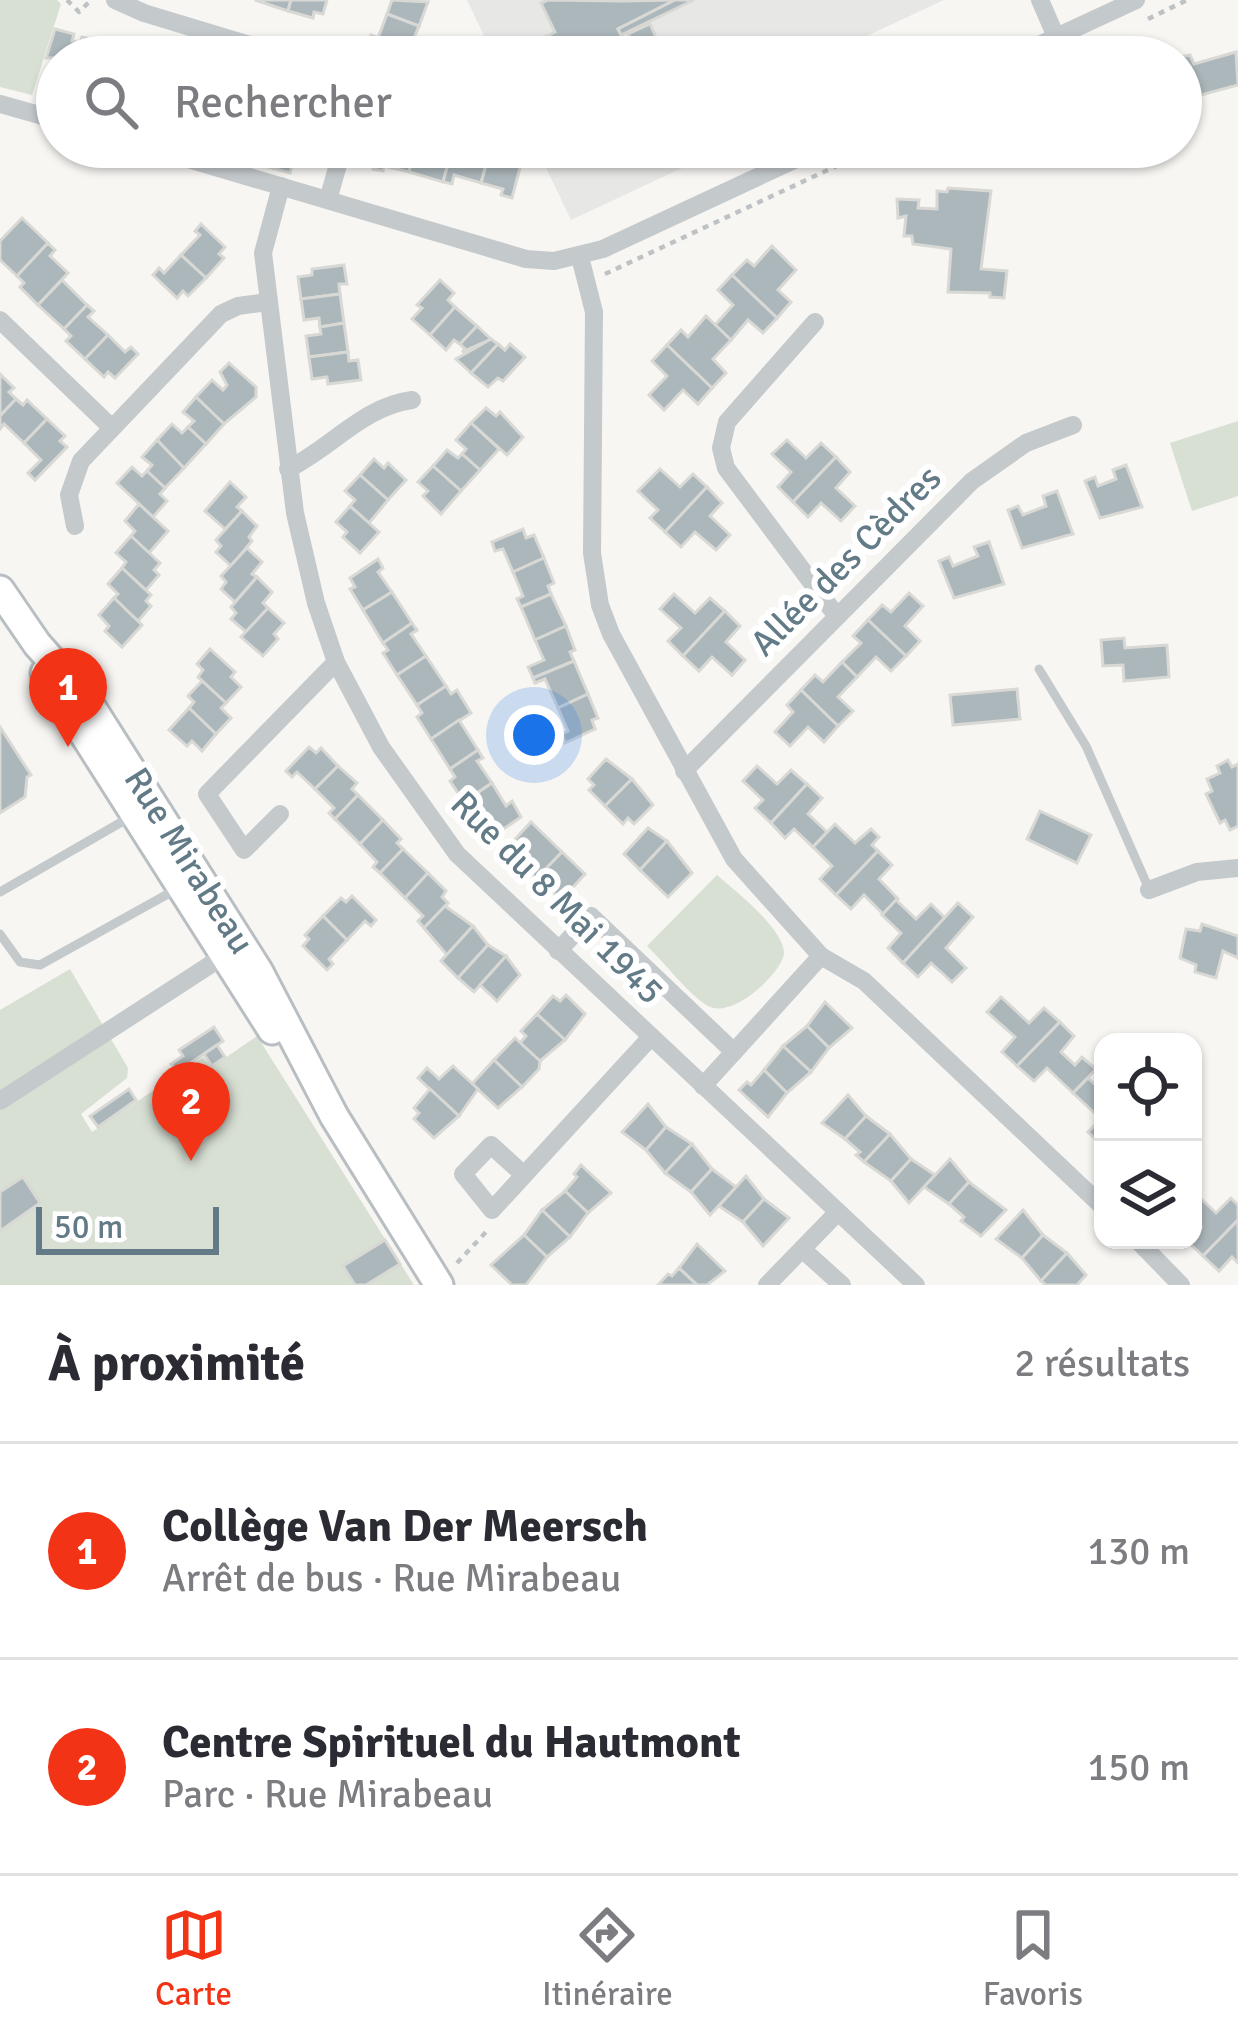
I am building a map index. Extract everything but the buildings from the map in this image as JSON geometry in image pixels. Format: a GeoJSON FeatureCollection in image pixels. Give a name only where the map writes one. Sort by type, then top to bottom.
{"type":"FeatureCollection","features":[{"type":"Feature","properties":{"kind":"main road","name":"Rue Mirabeau"},"geometry":{"type":"LineString","coordinates":[[0,590],[48,677],[144,810],[334,1117],[446,1275]]}},
{"type":"Feature","properties":{"kind":"street"},"geometry":{"type":"LineString","coordinates":[[115,0],[144,14],[218,36]]}},
{"type":"Feature","properties":{"kind":"street"},"geometry":{"type":"LineString","coordinates":[[1040,0],[1056,36]]}},
{"type":"Feature","properties":{"kind":"street"},"geometry":{"type":"LineString","coordinates":[[1058,36],[1136,0]]}},
{"type":"Feature","properties":{"kind":"street"},"geometry":{"type":"LineString","coordinates":[[0,104],[36,114]]}},
{"type":"Feature","properties":{"kind":"street"},"geometry":{"type":"LineString","coordinates":[[220,168],[526,259],[580,257],[776,168]]}},
{"type":"Feature","properties":{"kind":"street"},"geometry":{"type":"LineString","coordinates":[[328,200],[337,168]]}},
{"type":"Feature","properties":{"kind":"street","name":"Rue du 8 Mai 1945"},"geometry":{"type":"LineString","coordinates":[[281,186],[264,241],[267,302],[302,552],[336,662],[381,747],[457,854],[916,1285]]}},
{"type":"Feature","properties":{"kind":"street"},"geometry":{"type":"LineString","coordinates":[[580,257],[596,342],[594,579],[611,634],[684,770],[734,859],[821,956],[864,981],[1094,1198]]}},
{"type":"Feature","properties":{"kind":"street"},"geometry":{"type":"LineString","coordinates":[[75,526],[69,495],[81,461],[221,314],[267,302]]}},
{"type":"Feature","properties":{"kind":"street"},"geometry":{"type":"LineString","coordinates":[[0,320],[112,428]]}},
{"type":"Feature","properties":{"kind":"street"},"geometry":{"type":"LineString","coordinates":[[815,322],[727,422],[722,448],[726,467],[836,615]]}},
{"type":"Feature","properties":{"kind":"street"},"geometry":{"type":"LineString","coordinates":[[288,469],[319,453],[375,411],[412,400]]}},
{"type":"Feature","properties":{"kind":"street","name":"Allée des Cèdres"},"geometry":{"type":"LineString","coordinates":[[684,770],[972,481],[1026,443],[1073,424]]}},
{"type":"Feature","properties":{"kind":"street"},"geometry":{"type":"LineString","coordinates":[[280,814],[244,850],[207,794],[336,662]]}},
{"type":"Feature","properties":{"kind":"street"},"geometry":{"type":"LineString","coordinates":[[1150,890],[1197,872],[1238,868]]}},
{"type":"Feature","properties":{"kind":"street"},"geometry":{"type":"LineString","coordinates":[[558,951],[591,916],[734,1052]]}},
{"type":"Feature","properties":{"kind":"street"},"geometry":{"type":"LineString","coordinates":[[0,1101],[233,950]]}},
{"type":"Feature","properties":{"kind":"street"},"geometry":{"type":"LineString","coordinates":[[703,1086],[821,956]]}},
{"type":"Feature","properties":{"kind":"street"},"geometry":{"type":"LineString","coordinates":[[524,1175],[491,1145],[463,1174],[492,1210],[650,1038]]}},
{"type":"Feature","properties":{"kind":"street"},"geometry":{"type":"LineString","coordinates":[[766,1285],[838,1212]]}},
{"type":"Feature","properties":{"kind":"street"},"geometry":{"type":"LineString","coordinates":[[802,1249],[842,1285]]}},
{"type":"Feature","properties":{"kind":"street"},"geometry":{"type":"LineString","coordinates":[[1146,1249],[1181,1285]]}},
{"type":"Feature","properties":{"kind":"lane"},"geometry":{"type":"LineString","coordinates":[[1039,669],[1081,736],[1150,890]]}},
{"type":"Feature","properties":{"kind":"lane"},"geometry":{"type":"LineString","coordinates":[[0,892],[144,810]]}},
{"type":"Feature","properties":{"kind":"lane"},"geometry":{"type":"LineString","coordinates":[[0,934],[20,962],[40,965],[189,882]]}},
{"type":"Feature","properties":{"kind":"path"},"geometry":{"type":"LineString","coordinates":[[67,0],[79,12],[92,0]]}},
{"type":"Feature","properties":{"kind":"path"},"geometry":{"type":"LineString","coordinates":[[587,282],[832,168]]}},
{"type":"Feature","properties":{"kind":"path"},"geometry":{"type":"LineString","coordinates":[[446,1275],[486,1232],[492,1210]]}},
{"type":"Feature","properties":{"kind":"shaded area"},"geometry":{"type":"Polygon","coordinates":[[[0,0],[57,0],[61,4],[51,36],[36,36],[32,95],[0,87],[0,0]]]}},
{"type":"Feature","properties":{"kind":"shaded area"},"geometry":{"type":"Polygon","coordinates":[[[467,0],[944,0],[867,36],[484,36],[467,0]]]}},
{"type":"Feature","properties":{"kind":"shaded area"},"geometry":{"type":"Polygon","coordinates":[[[546,168],[682,168],[571,220],[546,168]]]}},
{"type":"Feature","properties":{"kind":"shaded area"},"geometry":{"type":"Polygon","coordinates":[[[1238,421],[1238,496],[1192,511],[1170,443],[1238,421]]]}},
{"type":"Feature","properties":{"kind":"shaded area"},"geometry":{"type":"Polygon","coordinates":[[[717,875],[767,921],[784,952],[776,970],[756,991],[718,1008],[693,994],[647,946],[717,875]]]}},
{"type":"Feature","properties":{"kind":"shaded area"},"geometry":{"type":"Polygon","coordinates":[[[70,969],[128,1068],[127,1078],[81,1114],[92,1132],[203,1057],[212,1067],[257,1036],[414,1285],[0,1285],[0,1010],[70,969]]]}},
{"type":"Feature","properties":{"kind":"place","name":"Collège Van Der Meersch"},"geometry":{"type":"Point","coordinates":[68,747]}},
{"type":"Feature","properties":{"kind":"place","name":"Centre Spirituel du Hautmont"},"geometry":{"type":"Point","coordinates":[191,1161]}}]}
